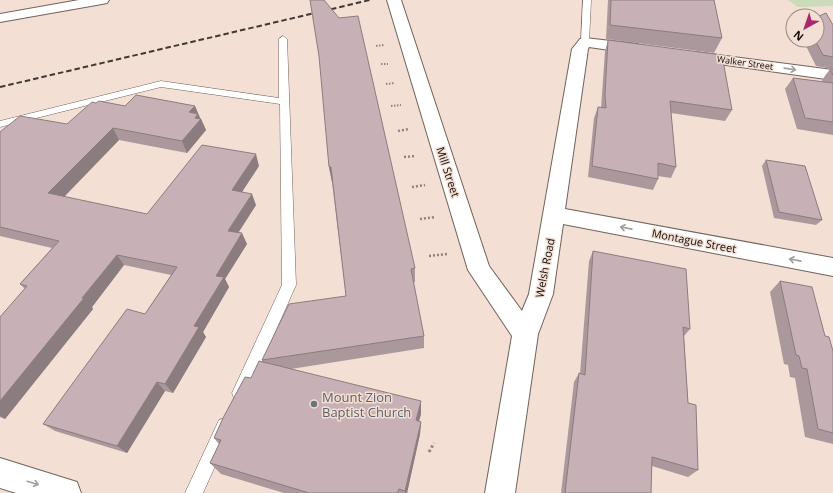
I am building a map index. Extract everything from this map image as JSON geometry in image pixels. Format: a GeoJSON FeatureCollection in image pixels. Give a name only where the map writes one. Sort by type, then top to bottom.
{"type":"FeatureCollection","features":[{"type":"Feature","properties":{"kind":"street"},"geometry":{"type":"LineString","coordinates":[[0,18],[102,0]]}},
{"type":"Feature","properties":{"kind":"street","name":"Mill Street"},"geometry":{"type":"LineString","coordinates":[[394,0],[479,270],[525,334]]}},
{"type":"Feature","properties":{"kind":"street"},"geometry":{"type":"LineString","coordinates":[[585,42],[655,52]]}},
{"type":"Feature","properties":{"kind":"street","name":"Welsh Road"},"geometry":{"type":"LineString","coordinates":[[500,493],[525,334],[541,294],[580,49],[585,42]]}},
{"type":"Feature","properties":{"kind":"street","name":"Walker Street"},"geometry":{"type":"LineString","coordinates":[[678,55],[833,75]]}},
{"type":"Feature","properties":{"kind":"street","name":"Montague Street"},"geometry":{"type":"LineString","coordinates":[[554,215],[833,267]]}},
{"type":"Feature","properties":{"kind":"street"},"geometry":{"type":"LineString","coordinates":[[0,473],[66,493]]}},
{"type":"Feature","properties":{"kind":"lane"},"geometry":{"type":"LineString","coordinates":[[585,42],[587,0]]}},
{"type":"Feature","properties":{"kind":"lane"},"geometry":{"type":"LineString","coordinates":[[194,493],[290,285],[283,39]]}},
{"type":"Feature","properties":{"kind":"lane"},"geometry":{"type":"LineString","coordinates":[[0,124],[161,84],[285,102]]}},
{"type":"Feature","properties":{"kind":"path"},"geometry":{"type":"LineString","coordinates":[[429,452],[434,443]]}},
{"type":"Feature","properties":{"kind":"green space"},"geometry":{"type":"Polygon","coordinates":[[[788,0],[833,0],[833,6],[798,7],[788,0]]]}},
{"type":"Feature","properties":{"kind":"building"},"geometry":{"type":"Polygon","coordinates":[[[310,0],[324,0],[339,18],[358,16],[415,268],[411,269],[424,336],[262,360],[289,304],[346,296],[331,167],[329,167],[319,56],[310,0]]]}},
{"type":"Feature","properties":{"kind":"building"},"geometry":{"type":"Polygon","coordinates":[[[611,0],[714,0],[722,38],[610,25],[611,0]]]}},
{"type":"Feature","properties":{"kind":"building"},"geometry":{"type":"Polygon","coordinates":[[[825,13],[833,25],[833,57],[823,55],[819,48],[825,48],[825,13]]]}},
{"type":"Feature","properties":{"kind":"building"},"geometry":{"type":"Polygon","coordinates":[[[608,40],[722,55],[732,110],[670,101],[676,167],[658,163],[658,179],[592,166],[598,107],[606,108],[605,94],[608,40]]]}},
{"type":"Feature","properties":{"kind":"building"},"geometry":{"type":"Polygon","coordinates":[[[793,78],[833,83],[833,122],[805,118],[793,78]]]}},
{"type":"Feature","properties":{"kind":"building"},"geometry":{"type":"Polygon","coordinates":[[[136,95],[195,106],[189,112],[198,114],[195,118],[201,119],[182,141],[113,128],[48,193],[147,214],[202,145],[256,154],[232,190],[252,194],[228,231],[242,233],[216,276],[224,277],[194,326],[199,327],[165,384],[157,382],[117,446],[43,424],[127,309],[145,314],[177,267],[117,255],[0,401],[0,317],[27,286],[20,284],[59,241],[0,227],[0,132],[20,116],[67,124],[92,102],[96,103],[99,101],[125,106],[136,95]]]}},
{"type":"Feature","properties":{"kind":"building"},"geometry":{"type":"Polygon","coordinates":[[[766,160],[805,166],[822,220],[779,212],[766,160]]]}},
{"type":"Feature","properties":{"kind":"building"},"geometry":{"type":"Polygon","coordinates":[[[593,251],[686,269],[690,329],[683,327],[688,403],[696,405],[698,470],[652,457],[651,493],[565,493],[579,373],[585,375],[593,251]]]}},
{"type":"Feature","properties":{"kind":"building"},"geometry":{"type":"Polygon","coordinates":[[[780,281],[812,287],[825,336],[829,337],[833,351],[833,433],[818,429],[807,369],[802,368],[799,356],[796,355],[780,281]]]}},
{"type":"Feature","properties":{"kind":"building","name":"Mount Zion Baptist Church"},"geometry":{"type":"Polygon","coordinates":[[[259,361],[421,401],[416,420],[421,422],[405,491],[399,489],[397,493],[309,493],[210,463],[221,440],[214,438],[223,418],[245,377],[251,378],[259,361]]]}},
{"type":"Feature","properties":{"kind":"railway"},"geometry":{"type":"LineString","coordinates":[[0,87],[370,0]]}},
{"type":"Feature","properties":{"kind":"place","name":"Mount Zion Baptist Church"},"geometry":{"type":"Point","coordinates":[314,404]}}]}
